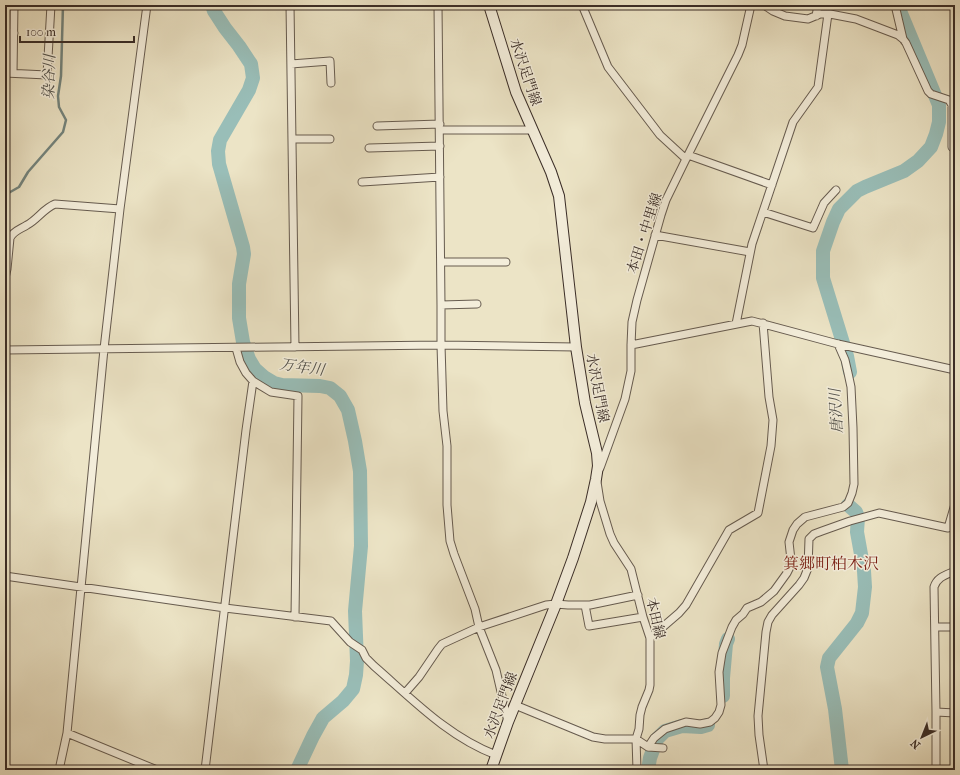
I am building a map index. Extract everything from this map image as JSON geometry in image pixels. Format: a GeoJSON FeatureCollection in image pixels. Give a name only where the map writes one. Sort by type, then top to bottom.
{"type":"FeatureCollection","features":[{"type":"Feature","properties":{"kind":"main road","name":"水沢足門線"},"geometry":{"type":"LineString","coordinates":[[489,5],[516,92],[551,172],[558,196],[576,347],[585,403],[597,453],[598,466],[591,502],[580,537],[556,604],[508,722],[495,765]]}},
{"type":"Feature","properties":{"kind":"street"},"geometry":{"type":"LineString","coordinates":[[13,73],[14,5]]}},
{"type":"Feature","properties":{"kind":"street"},"geometry":{"type":"LineString","coordinates":[[5,73],[48,75],[51,5]]}},
{"type":"Feature","properties":{"kind":"street"},"geometry":{"type":"LineString","coordinates":[[59,770],[67,733],[104,349],[120,209],[147,5]]}},
{"type":"Feature","properties":{"kind":"street"},"geometry":{"type":"LineString","coordinates":[[290,5],[295,347]]}},
{"type":"Feature","properties":{"kind":"street"},"geometry":{"type":"LineString","coordinates":[[438,5],[441,345],[443,411],[447,446],[448,530],[454,554],[475,608],[478,627],[496,670],[508,722]]}},
{"type":"Feature","properties":{"kind":"street"},"geometry":{"type":"LineString","coordinates":[[582,5],[608,67],[660,135],[687,157],[772,185]]}},
{"type":"Feature","properties":{"kind":"street","name":"本田・中里線"},"geometry":{"type":"LineString","coordinates":[[596,479],[625,399],[631,371],[632,322],[661,215],[666,200],[738,55],[752,5]]}},
{"type":"Feature","properties":{"kind":"street"},"geometry":{"type":"LineString","coordinates":[[764,5],[785,16],[808,19],[828,14],[856,19],[898,35],[906,43],[931,94],[950,100],[952,105],[952,147],[955,147]]}},
{"type":"Feature","properties":{"kind":"street"},"geometry":{"type":"LineString","coordinates":[[816,16],[818,5]]}},
{"type":"Feature","properties":{"kind":"street"},"geometry":{"type":"LineString","coordinates":[[895,5],[903,39]]}},
{"type":"Feature","properties":{"kind":"street"},"geometry":{"type":"LineString","coordinates":[[736,324],[752,244],[793,122],[818,87],[828,14]]}},
{"type":"Feature","properties":{"kind":"street"},"geometry":{"type":"LineString","coordinates":[[5,33],[14,33]]}},
{"type":"Feature","properties":{"kind":"street"},"geometry":{"type":"LineString","coordinates":[[291,64],[330,61],[331,82]]}},
{"type":"Feature","properties":{"kind":"street"},"geometry":{"type":"LineString","coordinates":[[377,126],[533,130]]}},
{"type":"Feature","properties":{"kind":"street"},"geometry":{"type":"LineString","coordinates":[[292,139],[330,139]]}},
{"type":"Feature","properties":{"kind":"street"},"geometry":{"type":"LineString","coordinates":[[369,148],[440,146]]}},
{"type":"Feature","properties":{"kind":"street"},"geometry":{"type":"LineString","coordinates":[[362,182],[440,177]]}},
{"type":"Feature","properties":{"kind":"street"},"geometry":{"type":"LineString","coordinates":[[763,212],[813,228],[824,203],[836,190]]}},
{"type":"Feature","properties":{"kind":"street"},"geometry":{"type":"LineString","coordinates":[[5,278],[11,235],[29,224],[49,207],[55,204],[120,209]]}},
{"type":"Feature","properties":{"kind":"street"},"geometry":{"type":"LineString","coordinates":[[655,235],[750,252]]}},
{"type":"Feature","properties":{"kind":"street"},"geometry":{"type":"LineString","coordinates":[[441,262],[506,262]]}},
{"type":"Feature","properties":{"kind":"street"},"geometry":{"type":"LineString","coordinates":[[441,305],[477,304]]}},
{"type":"Feature","properties":{"kind":"street"},"geometry":{"type":"LineString","coordinates":[[631,345],[752,321],[839,344],[955,370]]}},
{"type":"Feature","properties":{"kind":"street"},"geometry":{"type":"LineString","coordinates":[[650,638],[680,613],[686,605],[729,530],[758,513],[771,446],[773,420],[769,397],[763,323]]}},
{"type":"Feature","properties":{"kind":"street"},"geometry":{"type":"LineString","coordinates":[[648,746],[654,738],[665,729],[686,722],[700,724],[710,722],[715,718],[721,705],[719,672],[722,653],[736,620],[747,608],[761,602],[774,591],[788,573],[791,560],[789,542],[793,530],[797,524],[805,517],[843,507],[848,504],[854,484],[851,387],[845,360],[839,344]]}},
{"type":"Feature","properties":{"kind":"street"},"geometry":{"type":"LineString","coordinates":[[5,350],[441,345],[576,347]]}},
{"type":"Feature","properties":{"kind":"street"},"geometry":{"type":"LineString","coordinates":[[236,348],[240,362],[246,373],[253,381],[271,392],[298,396],[295,617]]}},
{"type":"Feature","properties":{"kind":"street"},"geometry":{"type":"LineString","coordinates":[[205,770],[253,381]]}},
{"type":"Feature","properties":{"kind":"street","name":"本田線"},"geometry":{"type":"LineString","coordinates":[[596,479],[600,501],[610,534],[614,543],[631,569],[650,638],[650,685],[642,707],[636,739],[637,770]]}},
{"type":"Feature","properties":{"kind":"street"},"geometry":{"type":"LineString","coordinates":[[764,770],[758,716],[767,627],[772,615],[799,586],[804,578],[808,568],[809,539],[814,534],[822,531],[879,513],[951,528],[955,504]]}},
{"type":"Feature","properties":{"kind":"street"},"geometry":{"type":"LineString","coordinates":[[936,770],[934,587],[936,582],[941,578],[955,571]]}},
{"type":"Feature","properties":{"kind":"street"},"geometry":{"type":"LineString","coordinates":[[5,576],[224,608],[331,621],[350,642],[362,650],[366,658],[374,666],[439,723],[486,752],[495,765]]}},
{"type":"Feature","properties":{"kind":"street"},"geometry":{"type":"LineString","coordinates":[[405,693],[419,677],[442,644],[478,627],[546,605],[585,605],[638,595]]}},
{"type":"Feature","properties":{"kind":"street"},"geometry":{"type":"LineString","coordinates":[[585,605],[589,626],[643,617]]}},
{"type":"Feature","properties":{"kind":"street"},"geometry":{"type":"LineString","coordinates":[[935,627],[955,627]]}},
{"type":"Feature","properties":{"kind":"street"},"geometry":{"type":"LineString","coordinates":[[515,705],[593,737],[605,739],[636,739],[648,746],[663,748]]}},
{"type":"Feature","properties":{"kind":"street"},"geometry":{"type":"LineString","coordinates":[[936,712],[955,713]]}},
{"type":"Feature","properties":{"kind":"street"},"geometry":{"type":"LineString","coordinates":[[67,733],[157,770]]}},
{"type":"Feature","properties":{"kind":"waterway","name":"染谷川"},"geometry":{"type":"LineString","coordinates":[[5,195],[19,187],[28,172],[63,132],[66,120],[59,107],[58,96],[61,76],[63,5]]}},
{"type":"Feature","properties":{"kind":"waterway","name":"万年川"},"geometry":{"type":"LineString","coordinates":[[212,5],[214,11],[225,28],[251,64],[253,78],[249,90],[220,140],[218,151],[219,164],[244,254],[239,284],[239,318],[243,342],[249,359],[255,369],[274,383],[282,385],[320,386],[330,388],[340,396],[348,410],[360,471],[361,546],[355,611],[357,661],[356,675],[353,689],[343,701],[323,718],[297,770]]}},
{"type":"Feature","properties":{"kind":"waterway","name":"唐沢川"},"geometry":{"type":"LineString","coordinates":[[850,372],[847,356],[823,278],[823,251],[833,222],[839,209],[857,191],[904,171],[918,161],[931,147],[939,122],[939,105],[900,11],[899,5]]}},
{"type":"Feature","properties":{"kind":"waterway"},"geometry":{"type":"LineString","coordinates":[[842,770],[835,709],[827,667],[829,658],[857,623],[862,613],[865,587],[864,571],[857,532],[858,517],[856,512],[848,505]]}},
{"type":"Feature","properties":{"kind":"waterway","name":"唐沢川"},"geometry":{"type":"LineString","coordinates":[[723,696],[723,678],[726,644],[728,639]]}},
{"type":"Feature","properties":{"kind":"waterway","name":"唐沢川"},"geometry":{"type":"LineString","coordinates":[[648,770],[650,758],[657,739],[665,731],[682,726],[701,727],[708,725]]}},
{"type":"Feature","properties":{"kind":"district","name":"箕郷町柏木沢"},"geometry":{"type":"Point","coordinates":[831,563]}}]}
